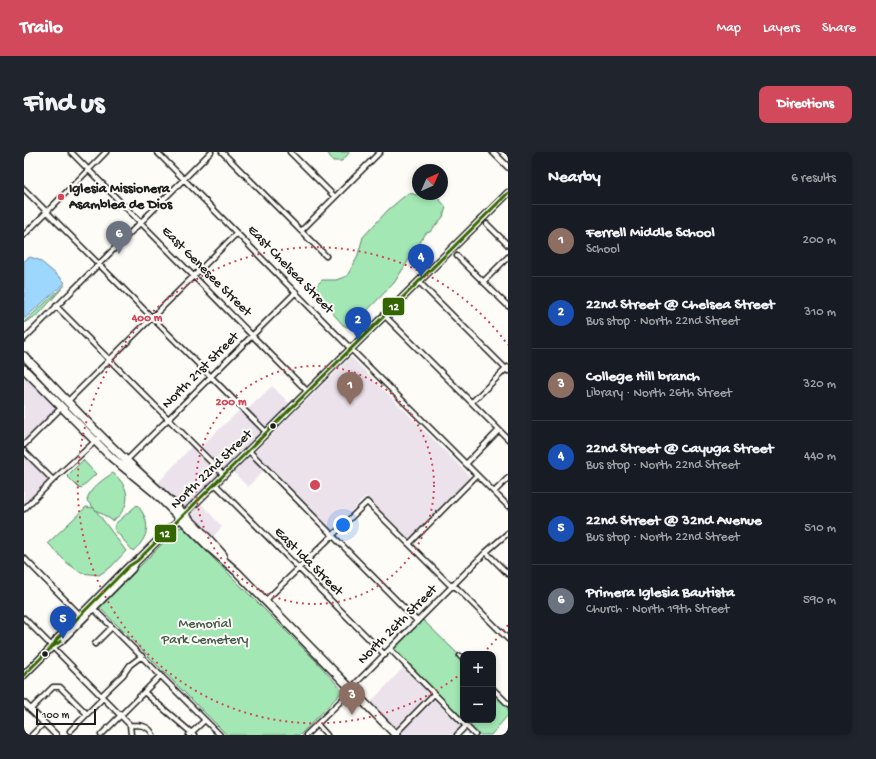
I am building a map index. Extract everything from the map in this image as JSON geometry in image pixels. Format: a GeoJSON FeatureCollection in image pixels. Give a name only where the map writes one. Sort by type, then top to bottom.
{"type":"FeatureCollection","features":[{"type":"Feature","properties":{"kind":"main road","name":"North 22nd Street"},"geometry":{"type":"LineString","coordinates":[[24,675],[52,647],[60,642],[82,617],[132,569],[137,561],[508,193]]}},
{"type":"Feature","properties":{"kind":"main road"},"geometry":{"type":"LineString","coordinates":[[24,356],[101,436],[182,516]]}},
{"type":"Feature","properties":{"kind":"main road"},"geometry":{"type":"LineString","coordinates":[[24,369],[121,466],[210,540],[237,572],[396,734]]}},
{"type":"Feature","properties":{"kind":"main road"},"geometry":{"type":"LineString","coordinates":[[62,407],[65,406],[71,408],[85,419]]}},
{"type":"Feature","properties":{"kind":"street","name":"East Genesee Street"},"geometry":{"type":"LineString","coordinates":[[71,152],[308,392]]}},
{"type":"Feature","properties":{"kind":"street"},"geometry":{"type":"LineString","coordinates":[[24,235],[106,152]]}},
{"type":"Feature","properties":{"kind":"street","name":"East Chelsea Street"},"geometry":{"type":"LineString","coordinates":[[157,152],[508,506]]}},
{"type":"Feature","properties":{"kind":"street"},"geometry":{"type":"LineString","coordinates":[[24,339],[211,152]]}},
{"type":"Feature","properties":{"kind":"street"},"geometry":{"type":"LineString","coordinates":[[222,152],[326,256]]}},
{"type":"Feature","properties":{"kind":"street"},"geometry":{"type":"LineString","coordinates":[[290,152],[334,197]]}},
{"type":"Feature","properties":{"kind":"street"},"geometry":{"type":"LineString","coordinates":[[301,231],[380,152]]}},
{"type":"Feature","properties":{"kind":"street"},"geometry":{"type":"LineString","coordinates":[[493,152],[508,166]]}},
{"type":"Feature","properties":{"kind":"street"},"geometry":{"type":"LineString","coordinates":[[24,189],[267,433]]}},
{"type":"Feature","properties":{"kind":"street"},"geometry":{"type":"LineString","coordinates":[[487,224],[508,245]]}},
{"type":"Feature","properties":{"kind":"street"},"geometry":{"type":"LineString","coordinates":[[68,401],[237,233]]}},
{"type":"Feature","properties":{"kind":"street"},"geometry":{"type":"LineString","coordinates":[[456,256],[508,306]]}},
{"type":"Feature","properties":{"kind":"street"},"geometry":{"type":"LineString","coordinates":[[483,282],[508,258]]}},
{"type":"Feature","properties":{"kind":"street"},"geometry":{"type":"LineString","coordinates":[[419,282],[507,369],[472,402]]}},
{"type":"Feature","properties":{"kind":"street","name":"North 21st Street"},"geometry":{"type":"LineString","coordinates":[[121,466],[296,292]]}},
{"type":"Feature","properties":{"kind":"street"},"geometry":{"type":"LineString","coordinates":[[56,306],[224,475]]}},
{"type":"Feature","properties":{"kind":"street"},"geometry":{"type":"LineString","coordinates":[[385,316],[508,439]]}},
{"type":"Feature","properties":{"kind":"street"},"geometry":{"type":"LineString","coordinates":[[24,445],[62,407]]}},
{"type":"Feature","properties":{"kind":"street"},"geometry":{"type":"LineString","coordinates":[[466,464],[499,430]]}},
{"type":"Feature","properties":{"kind":"street"},"geometry":{"type":"LineString","coordinates":[[24,509],[101,436]]}},
{"type":"Feature","properties":{"kind":"street"},"geometry":{"type":"LineString","coordinates":[[249,451],[418,622]]}},
{"type":"Feature","properties":{"kind":"street"},"geometry":{"type":"LineString","coordinates":[[24,452],[53,480]]}},
{"type":"Feature","properties":{"kind":"street"},"geometry":{"type":"LineString","coordinates":[[409,544],[477,475]]}},
{"type":"Feature","properties":{"kind":"street"},"geometry":{"type":"LineString","coordinates":[[494,492],[508,478]]}},
{"type":"Feature","properties":{"kind":"street","name":"East Ida Street"},"geometry":{"type":"LineString","coordinates":[[215,484],[384,655]]}},
{"type":"Feature","properties":{"kind":"street"},"geometry":{"type":"LineString","coordinates":[[266,601],[367,502],[449,584],[457,588],[508,639]]}},
{"type":"Feature","properties":{"kind":"street","name":"North 26th Street"},"geometry":{"type":"LineString","coordinates":[[306,735],[486,552],[508,533]]}},
{"type":"Feature","properties":{"kind":"street"},"geometry":{"type":"LineString","coordinates":[[486,552],[508,574]]}},
{"type":"Feature","properties":{"kind":"street"},"geometry":{"type":"LineString","coordinates":[[24,558],[82,617]]}},
{"type":"Feature","properties":{"kind":"street"},"geometry":{"type":"LineString","coordinates":[[92,607],[220,735]]}},
{"type":"Feature","properties":{"kind":"street"},"geometry":{"type":"LineString","coordinates":[[24,618],[130,725],[130,735]]}},
{"type":"Feature","properties":{"kind":"street"},"geometry":{"type":"LineString","coordinates":[[95,644],[112,626]]}},
{"type":"Feature","properties":{"kind":"street"},"geometry":{"type":"LineString","coordinates":[[390,649],[474,735]]}},
{"type":"Feature","properties":{"kind":"street"},"geometry":{"type":"LineString","coordinates":[[70,731],[123,675],[130,665],[142,656]]}},
{"type":"Feature","properties":{"kind":"street"},"geometry":{"type":"LineString","coordinates":[[101,735],[161,676]]}},
{"type":"Feature","properties":{"kind":"street"},"geometry":{"type":"LineString","coordinates":[[30,710],[53,687],[57,686],[60,687],[87,714]]}},
{"type":"Feature","properties":{"kind":"street"},"geometry":{"type":"LineString","coordinates":[[144,692],[192,734],[205,720]]}},
{"type":"Feature","properties":{"kind":"street"},"geometry":{"type":"LineString","coordinates":[[496,692],[508,704]]}},
{"type":"Feature","properties":{"kind":"street"},"geometry":{"type":"LineString","coordinates":[[396,734],[434,694]]}},
{"type":"Feature","properties":{"kind":"street"},"geometry":{"type":"LineString","coordinates":[[24,703],[56,735]]}},
{"type":"Feature","properties":{"kind":"street"},"geometry":{"type":"LineString","coordinates":[[32,735],[44,723]]}},
{"type":"Feature","properties":{"kind":"street"},"geometry":{"type":"LineString","coordinates":[[317,724],[328,735]]}},
{"type":"Feature","properties":{"kind":"street"},"geometry":{"type":"LineString","coordinates":[[130,725],[145,726],[152,732],[153,735]]}},
{"type":"Feature","properties":{"kind":"street"},"geometry":{"type":"LineString","coordinates":[[457,735],[466,726]]}},
{"type":"Feature","properties":{"kind":"shaded area"},"geometry":{"type":"Polygon","coordinates":[[[351,357],[466,472],[470,478],[410,539],[366,496],[332,531],[254,452],[351,357]]]}},
{"type":"Feature","properties":{"kind":"shaded area"},"geometry":{"type":"Polygon","coordinates":[[[24,372],[58,406],[24,443],[24,372]]]}},
{"type":"Feature","properties":{"kind":"shaded area"},"geometry":{"type":"Polygon","coordinates":[[[272,386],[292,406],[267,430],[247,410],[272,386]]]}},
{"type":"Feature","properties":{"kind":"shaded area"},"geometry":{"type":"Polygon","coordinates":[[[240,410],[264,433],[224,472],[200,447],[240,410]]]}},
{"type":"Feature","properties":{"kind":"shaded area"},"geometry":{"type":"Polygon","coordinates":[[[192,446],[221,475],[184,510],[157,484],[192,446]]]}},
{"type":"Feature","properties":{"kind":"shaded area"},"geometry":{"type":"Polygon","coordinates":[[[248,454],[264,470],[248,487],[232,471],[248,454]]]}},
{"type":"Feature","properties":{"kind":"shaded area"},"geometry":{"type":"Polygon","coordinates":[[[24,455],[49,481],[24,505],[24,455]]]}},
{"type":"Feature","properties":{"kind":"shaded area"},"geometry":{"type":"Polygon","coordinates":[[[200,502],[222,527],[212,538],[187,513],[200,502]]]}},
{"type":"Feature","properties":{"kind":"shaded area"},"geometry":{"type":"Polygon","coordinates":[[[404,667],[431,694],[396,731],[369,704],[404,667]]]}},
{"type":"Feature","properties":{"kind":"shaded area"},"geometry":{"type":"Polygon","coordinates":[[[434,697],[463,727],[454,735],[398,734],[434,697]]]}},
{"type":"Feature","properties":{"kind":"green space"},"geometry":{"type":"Polygon","coordinates":[[[327,152],[350,152],[342,161],[333,161],[327,152]]]}},
{"type":"Feature","properties":{"kind":"green space"},"geometry":{"type":"Polygon","coordinates":[[[408,193],[412,194],[412,200],[440,200],[446,207],[443,217],[430,232],[426,233],[394,283],[353,325],[347,327],[343,325],[329,309],[317,300],[314,293],[316,286],[322,280],[336,280],[347,276],[357,258],[363,237],[388,210],[408,193]]]}},
{"type":"Feature","properties":{"kind":"green space"},"geometry":{"type":"Polygon","coordinates":[[[65,285],[39,314],[24,323],[24,322],[65,285]]]}},
{"type":"Feature","properties":{"kind":"green space"},"geometry":{"type":"Polygon","coordinates":[[[83,460],[96,474],[80,489],[67,476],[83,460]]]}},
{"type":"Feature","properties":{"kind":"green space"},"geometry":{"type":"Polygon","coordinates":[[[113,473],[123,485],[127,497],[124,509],[113,521],[96,510],[87,501],[93,488],[113,473]]]}},
{"type":"Feature","properties":{"kind":"green space"},"geometry":{"type":"Polygon","coordinates":[[[137,505],[145,517],[147,529],[143,540],[133,551],[114,529],[115,524],[137,505]]]}},
{"type":"Feature","properties":{"kind":"green space"},"geometry":{"type":"Polygon","coordinates":[[[86,507],[94,508],[126,551],[111,567],[99,575],[81,573],[66,562],[48,543],[86,507]]]}},
{"type":"Feature","properties":{"kind":"green space","name":"Memorial Park Cemetery"},"geometry":{"type":"Polygon","coordinates":[[[182,527],[316,661],[343,691],[300,735],[227,735],[99,607],[178,528],[182,527]]]}},
{"type":"Feature","properties":{"kind":"green space"},"geometry":{"type":"Polygon","coordinates":[[[423,620],[458,654],[457,656],[460,660],[460,717],[393,649],[423,620]]]}},
{"type":"Feature","properties":{"kind":"green space"},"geometry":{"type":"Polygon","coordinates":[[[496,695],[508,707],[508,715],[491,735],[478,735],[466,723],[496,723],[496,695]]]}},
{"type":"Feature","properties":{"kind":"water"},"geometry":{"type":"Polygon","coordinates":[[[30,257],[39,260],[65,283],[24,319],[24,261],[30,257]]]}},
{"type":"Feature","properties":{"kind":"transit line","name":"12"},"geometry":{"type":"LineString","coordinates":[[52,647],[57,639],[129,566],[137,561],[508,193]]}},
{"type":"Feature","properties":{"kind":"transit line","name":"12"},"geometry":{"type":"LineString","coordinates":[[24,675],[52,647],[61,641]]}},
{"type":"Feature","properties":{"kind":"place","name":"Iglesia Missionera Asamblea de Dios"},"geometry":{"type":"Point","coordinates":[61,197]}},
{"type":"Feature","properties":{"kind":"place","name":"Primera Iglesia Bautista"},"geometry":{"type":"Point","coordinates":[119,254]}},
{"type":"Feature","properties":{"kind":"place","name":"22nd Street @ Cayuga Street"},"geometry":{"type":"Point","coordinates":[421,277]}},
{"type":"Feature","properties":{"kind":"place","name":"22nd Street @ Chelsea Street"},"geometry":{"type":"Point","coordinates":[358,340]}},
{"type":"Feature","properties":{"kind":"place","name":"Ferrell Middle School"},"geometry":{"type":"Point","coordinates":[350,405]}},
{"type":"Feature","properties":{"kind":"place","name":"22nd Street @ 32nd Avenue"},"geometry":{"type":"Point","coordinates":[63,639]}},
{"type":"Feature","properties":{"kind":"place","name":"College Hill branch"},"geometry":{"type":"Point","coordinates":[352,715]}}]}
